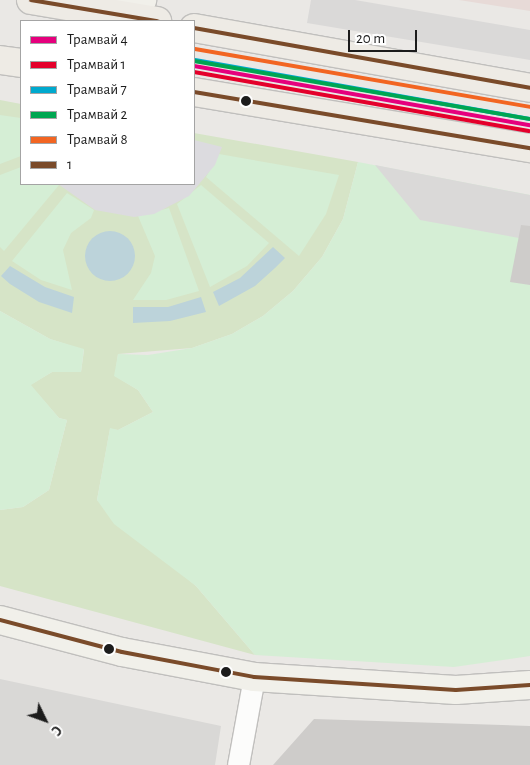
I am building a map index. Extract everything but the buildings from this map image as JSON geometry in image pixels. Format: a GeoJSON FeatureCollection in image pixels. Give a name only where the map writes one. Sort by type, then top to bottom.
{"type":"FeatureCollection","features":[{"type":"Feature","properties":{"kind":"main road"},"geometry":{"type":"LineString","coordinates":[[31,0],[151,20]]}},
{"type":"Feature","properties":{"kind":"main road"},"geometry":{"type":"LineString","coordinates":[[195,28],[530,88]]}},
{"type":"Feature","properties":{"kind":"main road"},"geometry":{"type":"LineString","coordinates":[[0,60],[20,63]]}},
{"type":"Feature","properties":{"kind":"main road"},"geometry":{"type":"LineString","coordinates":[[195,92],[530,148]]}},
{"type":"Feature","properties":{"kind":"street"},"geometry":{"type":"LineString","coordinates":[[118,14],[142,0]]}},
{"type":"Feature","properties":{"kind":"street"},"geometry":{"type":"LineString","coordinates":[[0,620],[122,652],[254,677],[456,690],[530,686]]}},
{"type":"Feature","properties":{"kind":"street"},"geometry":{"type":"LineString","coordinates":[[238,765],[254,677]]}},
{"type":"Feature","properties":{"kind":"shaded area"},"geometry":{"type":"Polygon","coordinates":[[[311,0],[355,0],[530,30],[530,60],[307,23],[311,0]]]}},
{"type":"Feature","properties":{"kind":"shaded area"},"geometry":{"type":"Polygon","coordinates":[[[459,0],[530,0],[530,11],[459,0]]]}},
{"type":"Feature","properties":{"kind":"shaded area"},"geometry":{"type":"Polygon","coordinates":[[[195,140],[222,147],[215,165],[189,196],[154,214],[134,217],[95,210],[59,185],[195,185],[195,140]]]}},
{"type":"Feature","properties":{"kind":"shaded area"},"geometry":{"type":"Polygon","coordinates":[[[375,165],[530,195],[530,240],[420,220],[375,165]]]}},
{"type":"Feature","properties":{"kind":"shaded area"},"geometry":{"type":"Polygon","coordinates":[[[0,679],[221,726],[215,765],[0,765],[0,679]]]}},
{"type":"Feature","properties":{"kind":"green space"},"geometry":{"type":"Polygon","coordinates":[[[0,100],[20,104],[20,185],[195,185],[195,133],[358,162],[343,219],[322,257],[293,291],[263,316],[232,334],[192,348],[118,354],[115,376],[138,390],[153,412],[118,430],[110,429],[97,500],[196,586],[255,655],[0,586],[0,510],[23,507],[49,490],[67,420],[59,418],[30,385],[52,372],[81,372],[84,350],[50,339],[0,311],[0,100]]]}},
{"type":"Feature","properties":{"kind":"green space"},"geometry":{"type":"Polygon","coordinates":[[[0,115],[20,118],[20,156],[0,164],[0,115]]]}},
{"type":"Feature","properties":{"kind":"green space"},"geometry":{"type":"Polygon","coordinates":[[[219,154],[339,175],[326,214],[299,256],[206,177],[219,154]]]}},
{"type":"Feature","properties":{"kind":"green space"},"geometry":{"type":"Polygon","coordinates":[[[358,162],[530,195],[530,656],[454,667],[255,655],[196,586],[114,524],[97,500],[110,428],[118,430],[153,412],[138,390],[114,376],[118,354],[148,355],[192,348],[232,334],[263,316],[293,291],[322,257],[343,219],[358,162]]]}},
{"type":"Feature","properties":{"kind":"green space"},"geometry":{"type":"Polygon","coordinates":[[[20,167],[20,185],[59,185],[4,251],[0,247],[0,175],[20,167]]]}},
{"type":"Feature","properties":{"kind":"green space"},"geometry":{"type":"Polygon","coordinates":[[[201,185],[269,243],[247,266],[210,287],[177,204],[201,185]]]}},
{"type":"Feature","properties":{"kind":"green space"},"geometry":{"type":"Polygon","coordinates":[[[67,193],[94,210],[91,218],[71,233],[63,250],[72,290],[41,280],[12,261],[67,193]]]}},
{"type":"Feature","properties":{"kind":"green space"},"geometry":{"type":"Polygon","coordinates":[[[169,208],[199,291],[166,300],[133,300],[151,273],[155,256],[138,216],[169,208]]]}},
{"type":"Feature","properties":{"kind":"green space"},"geometry":{"type":"Polygon","coordinates":[[[0,311],[50,339],[84,349],[81,372],[52,372],[31,385],[59,418],[67,420],[49,490],[23,507],[0,510],[0,311]]]}},
{"type":"Feature","properties":{"kind":"water"},"geometry":{"type":"Polygon","coordinates":[[[105,231],[115,231],[128,238],[135,251],[135,261],[128,274],[115,281],[105,281],[96,277],[89,270],[85,261],[85,251],[89,242],[96,235],[105,231]]]}},
{"type":"Feature","properties":{"kind":"water"},"geometry":{"type":"Polygon","coordinates":[[[273,247],[285,258],[255,286],[219,306],[213,292],[240,278],[273,247]]]}},
{"type":"Feature","properties":{"kind":"water"},"geometry":{"type":"Polygon","coordinates":[[[10,266],[45,287],[74,297],[72,313],[39,302],[10,284],[1,276],[10,266]]]}},
{"type":"Feature","properties":{"kind":"water"},"geometry":{"type":"Polygon","coordinates":[[[201,297],[206,312],[170,321],[133,323],[133,307],[168,307],[201,297]]]}},
{"type":"Feature","properties":{"kind":"tram line","name":"8"},"geometry":{"type":"LineString","coordinates":[[195,49],[530,107]]}},
{"type":"Feature","properties":{"kind":"tram line","name":"7"},"geometry":{"type":"LineString","coordinates":[[195,60],[530,119]]}},
{"type":"Feature","properties":{"kind":"tram line","name":"2"},"geometry":{"type":"LineString","coordinates":[[195,61],[529,119]]}},
{"type":"Feature","properties":{"kind":"tram line","name":"4"},"geometry":{"type":"LineString","coordinates":[[195,66],[530,125]]}},
{"type":"Feature","properties":{"kind":"tram line","name":"1"},"geometry":{"type":"LineString","coordinates":[[195,72],[529,131]]}},
{"type":"Feature","properties":{"kind":"transit line","name":"1"},"geometry":{"type":"LineString","coordinates":[[31,0],[151,20]]}},
{"type":"Feature","properties":{"kind":"transit line","name":"1"},"geometry":{"type":"LineString","coordinates":[[195,28],[530,88]]}},
{"type":"Feature","properties":{"kind":"transit line","name":"1"},"geometry":{"type":"LineString","coordinates":[[195,92],[530,148]]}},
{"type":"Feature","properties":{"kind":"transit line","name":"1"},"geometry":{"type":"LineString","coordinates":[[0,620],[122,652],[254,677],[456,690],[530,685]]}}]}
